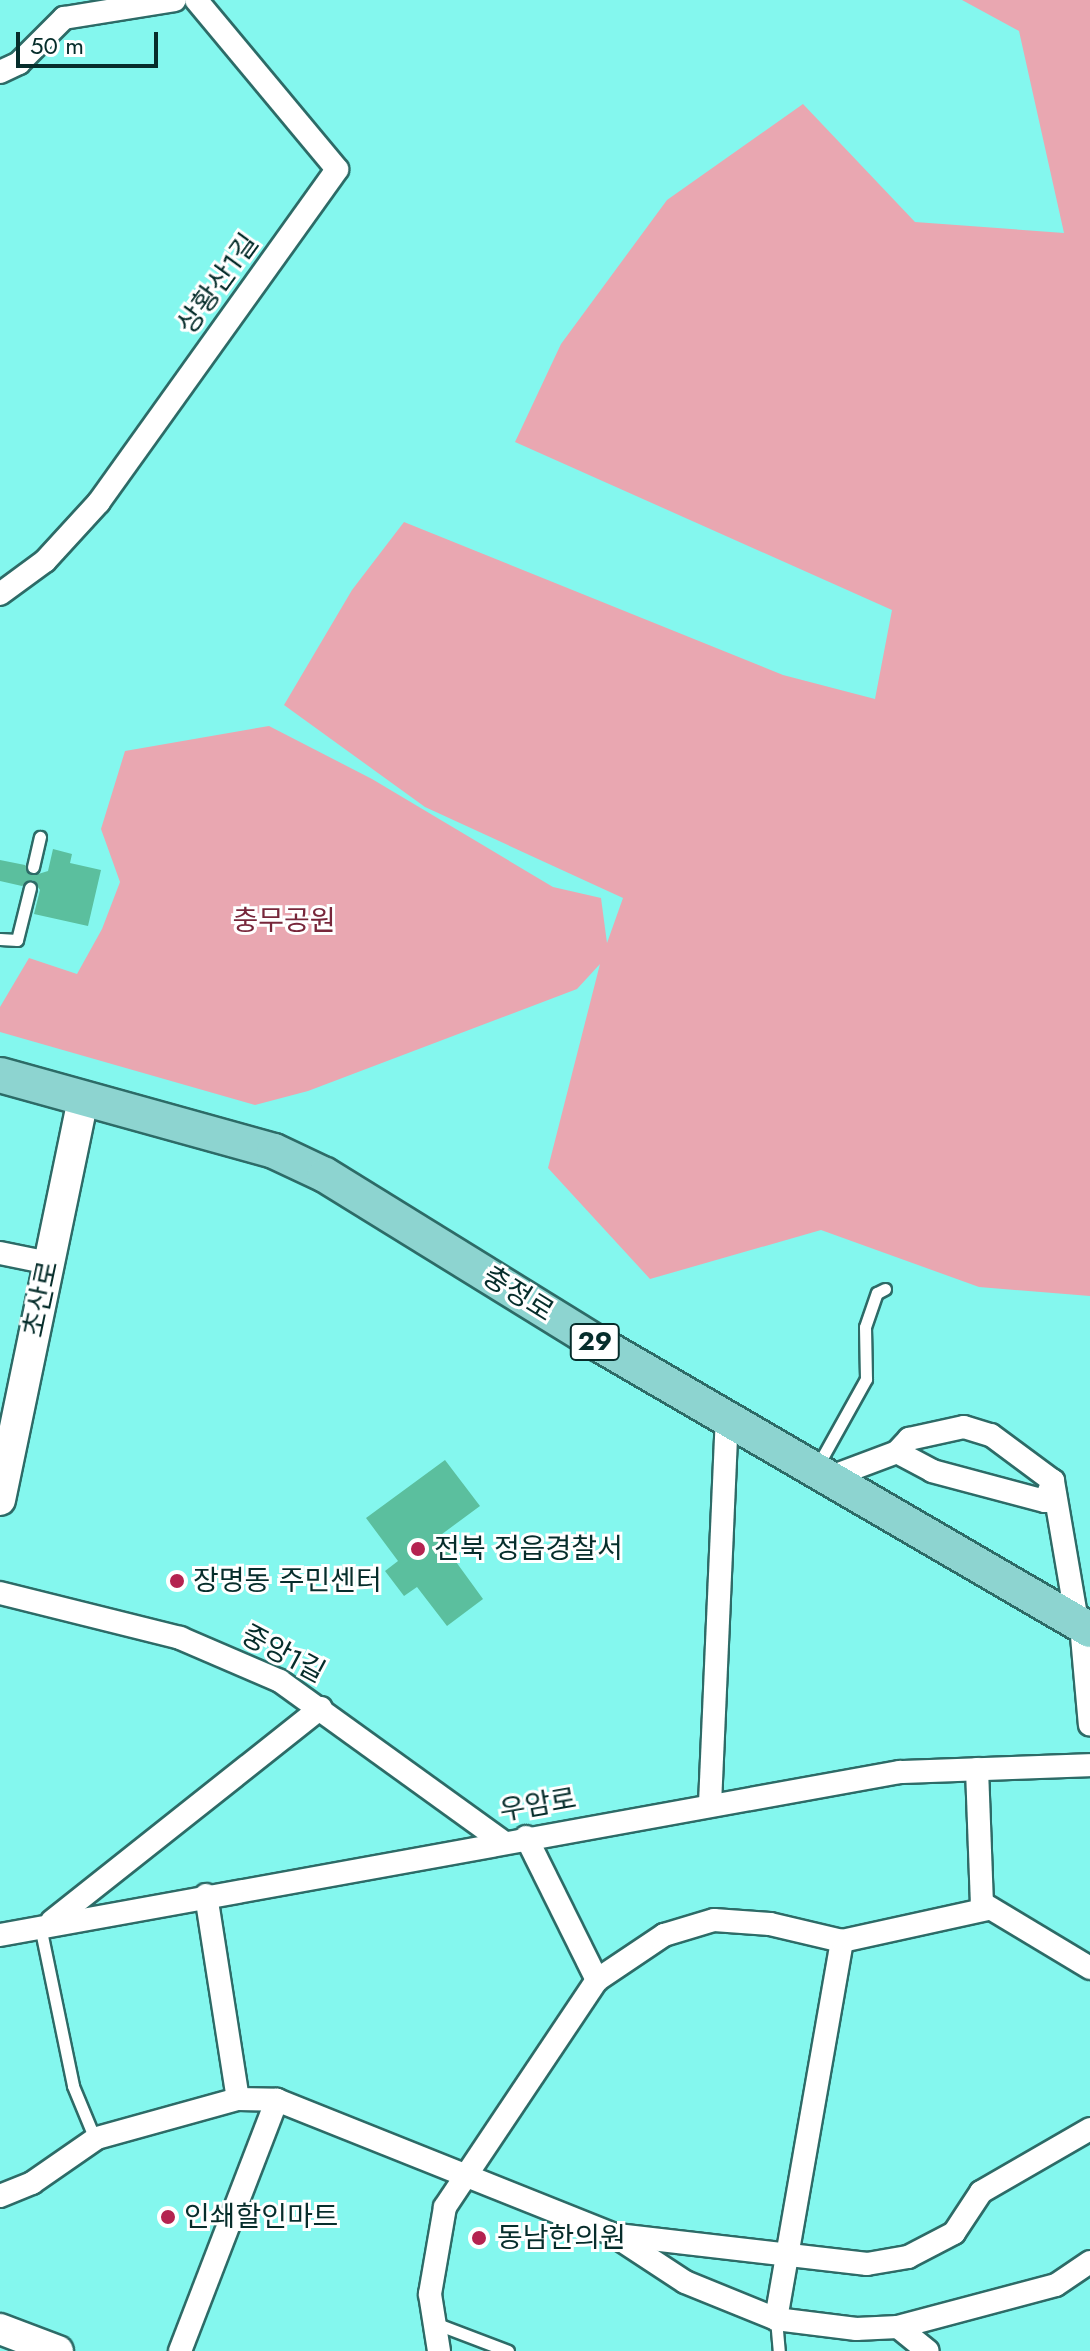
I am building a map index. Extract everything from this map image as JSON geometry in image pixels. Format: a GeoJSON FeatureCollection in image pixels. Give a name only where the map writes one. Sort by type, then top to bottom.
{"type":"FeatureCollection","features":[{"type":"Feature","properties":{"kind":"main road","name":"충정로"},"geometry":{"type":"LineString","coordinates":[[0,1075],[274,1151],[325,1175],[727,1420],[1083,1626]]}},
{"type":"Feature","properties":{"kind":"street"},"geometry":{"type":"LineString","coordinates":[[0,72],[19,63],[64,18],[175,0]]}},
{"type":"Feature","properties":{"kind":"street","name":"상황산1길"},"geometry":{"type":"LineString","coordinates":[[0,594],[45,561],[99,502],[337,169],[196,0]]}},
{"type":"Feature","properties":{"kind":"street","name":"초산로"},"geometry":{"type":"LineString","coordinates":[[0,1500],[8,1425],[49,1263],[83,1098]]}},
{"type":"Feature","properties":{"kind":"street"},"geometry":{"type":"LineString","coordinates":[[0,1253],[49,1263]]}},
{"type":"Feature","properties":{"kind":"street"},"geometry":{"type":"LineString","coordinates":[[710,1804],[727,1420]]}},
{"type":"Feature","properties":{"kind":"street"},"geometry":{"type":"LineString","coordinates":[[821,1475],[897,1452],[909,1439],[964,1427],[991,1435],[1053,1481],[1083,1626],[1090,1725]]}},
{"type":"Feature","properties":{"kind":"street"},"geometry":{"type":"LineString","coordinates":[[897,1452],[932,1471],[1045,1501],[1053,1481]]}},
{"type":"Feature","properties":{"kind":"street","name":"중앙1길"},"geometry":{"type":"LineString","coordinates":[[0,1593],[180,1638],[280,1681],[502,1841]]}},
{"type":"Feature","properties":{"kind":"street"},"geometry":{"type":"LineString","coordinates":[[44,1925],[321,1708]]}},
{"type":"Feature","properties":{"kind":"street","name":"우암로"},"geometry":{"type":"LineString","coordinates":[[0,1935],[502,1841],[900,1772],[1090,1765]]}},
{"type":"Feature","properties":{"kind":"street"},"geometry":{"type":"LineString","coordinates":[[977,1769],[982,1903],[987,1909],[1090,1968]]}},
{"type":"Feature","properties":{"kind":"street"},"geometry":{"type":"LineString","coordinates":[[526,1837],[597,1980]]}},
{"type":"Feature","properties":{"kind":"street"},"geometry":{"type":"LineString","coordinates":[[206,1895],[238,2099]]}},
{"type":"Feature","properties":{"kind":"street"},"geometry":{"type":"LineString","coordinates":[[439,2351],[430,2294],[434,2252],[445,2207],[462,2176],[597,1980],[664,1935],[714,1920],[770,1924],[842,1941],[987,1909]]}},
{"type":"Feature","properties":{"kind":"street"},"geometry":{"type":"LineString","coordinates":[[776,2319],[842,1941]]}},
{"type":"Feature","properties":{"kind":"street"},"geometry":{"type":"LineString","coordinates":[[0,2196],[32,2183],[95,2139],[238,2099],[277,2100],[612,2234],[685,2282],[776,2319],[816,2327],[898,2327],[1056,2285],[1090,2262]]}},
{"type":"Feature","properties":{"kind":"street"},"geometry":{"type":"LineString","coordinates":[[180,2351],[277,2100]]}},
{"type":"Feature","properties":{"kind":"street"},"geometry":{"type":"LineString","coordinates":[[612,2234],[867,2264],[933,2246],[954,2233],[981,2192],[1090,2129]]}},
{"type":"Feature","properties":{"kind":"street"},"geometry":{"type":"LineString","coordinates":[[898,2327],[928,2351]]}},
{"type":"Feature","properties":{"kind":"street"},"geometry":{"type":"LineString","coordinates":[[0,2329],[58,2351]]}},
{"type":"Feature","properties":{"kind":"lane"},"geometry":{"type":"LineString","coordinates":[[33,867],[40,837]]}},
{"type":"Feature","properties":{"kind":"lane"},"geometry":{"type":"LineString","coordinates":[[0,939],[17,940],[30,888]]}},
{"type":"Feature","properties":{"kind":"lane"},"geometry":{"type":"LineString","coordinates":[[821,1475],[866,1379],[865,1327],[877,1293],[885,1289]]}},
{"type":"Feature","properties":{"kind":"lane"},"geometry":{"type":"LineString","coordinates":[[44,1925],[73,2086],[95,2139]]}},
{"type":"Feature","properties":{"kind":"lane"},"geometry":{"type":"LineString","coordinates":[[776,2319],[779,2351]]}},
{"type":"Feature","properties":{"kind":"lane"},"geometry":{"type":"LineString","coordinates":[[437,2324],[508,2351]]}},
{"type":"Feature","properties":{"kind":"green space","name":"충무공원"},"geometry":{"type":"Polygon","coordinates":[[[962,0],[1090,0],[1090,1296],[979,1287],[821,1230],[650,1279],[548,1168],[600,964],[577,989],[308,1091],[255,1105],[0,1032],[0,1007],[29,958],[77,974],[102,929],[120,882],[101,829],[125,751],[269,726],[372,779],[553,887],[601,898],[607,943],[623,898],[425,807],[284,705],[352,590],[404,522],[783,675],[875,699],[892,610],[515,442],[561,344],[667,200],[803,104],[915,222],[1064,233],[1019,31],[962,0]]]}},
{"type":"Feature","properties":{"kind":"building"},"geometry":{"type":"Polygon","coordinates":[[[53,849],[72,854],[70,863],[101,870],[88,926],[34,914],[40,890],[33,880],[22,886],[0,881],[0,860],[25,865],[35,875],[48,871],[53,849]]]}},
{"type":"Feature","properties":{"kind":"building","name":"전북 정읍경찰서"},"geometry":{"type":"Polygon","coordinates":[[[445,1460],[480,1506],[438,1537],[483,1599],[447,1626],[417,1587],[404,1596],[385,1571],[398,1561],[366,1518],[445,1460]]]}},
{"type":"Feature","properties":{"kind":"place","name":"전북 정읍경찰서"},"geometry":{"type":"Point","coordinates":[418,1549]}},
{"type":"Feature","properties":{"kind":"place","name":"장명동 주민센터"},"geometry":{"type":"Point","coordinates":[177,1581]}},
{"type":"Feature","properties":{"kind":"place","name":"인쇄할인마트"},"geometry":{"type":"Point","coordinates":[168,2217]}},
{"type":"Feature","properties":{"kind":"place","name":"동남한의원"},"geometry":{"type":"Point","coordinates":[479,2238]}}]}
